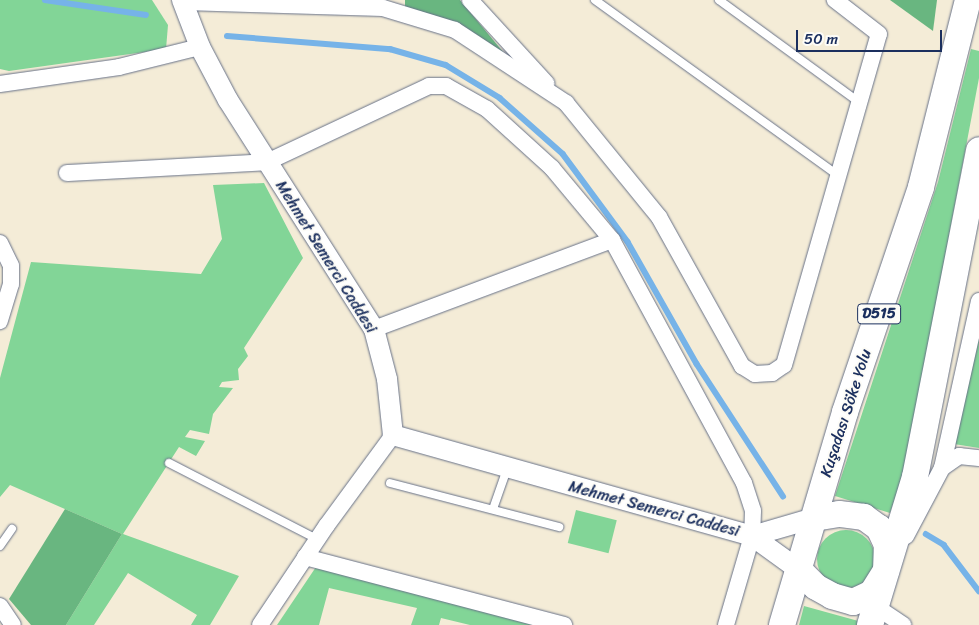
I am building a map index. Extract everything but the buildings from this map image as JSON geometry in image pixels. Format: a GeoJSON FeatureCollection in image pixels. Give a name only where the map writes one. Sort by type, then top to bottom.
{"type":"FeatureCollection","features":[{"type":"Feature","properties":{"kind":"highway","name":"Kuşadası Söke Yolu"},"geometry":{"type":"LineString","coordinates":[[782,625],[845,412],[922,187],[968,0]]}},
{"type":"Feature","properties":{"kind":"highway"},"geometry":{"type":"LineString","coordinates":[[798,569],[816,587],[866,611],[886,571],[915,477],[979,150]]}},
{"type":"Feature","properties":{"kind":"highway"},"geometry":{"type":"LineString","coordinates":[[814,518],[839,514],[864,517],[879,528],[887,545],[886,571]]}},
{"type":"Feature","properties":{"kind":"street"},"geometry":{"type":"LineString","coordinates":[[470,0],[566,103],[659,217],[742,366],[755,374],[772,373],[784,365],[878,34],[835,0]]}},
{"type":"Feature","properties":{"kind":"street"},"geometry":{"type":"LineString","coordinates":[[183,1],[383,4],[455,30],[566,103]]}},
{"type":"Feature","properties":{"kind":"street","name":"Mehmet Semerci Caddesi"},"geometry":{"type":"LineString","coordinates":[[183,1],[200,47],[228,100],[374,329],[387,379],[393,435],[506,469],[752,536],[798,569]]}},
{"type":"Feature","properties":{"kind":"street"},"geometry":{"type":"LineString","coordinates":[[0,84],[119,67],[200,47]]}},
{"type":"Feature","properties":{"kind":"street"},"geometry":{"type":"LineString","coordinates":[[67,173],[267,162],[429,86],[446,86],[487,110],[528,144],[570,188],[612,240],[744,483],[753,511],[752,536],[726,625]]}},
{"type":"Feature","properties":{"kind":"street"},"geometry":{"type":"LineString","coordinates":[[959,249],[979,228]]}},
{"type":"Feature","properties":{"kind":"street"},"geometry":{"type":"LineString","coordinates":[[374,329],[612,240]]}},
{"type":"Feature","properties":{"kind":"street"},"geometry":{"type":"LineString","coordinates":[[0,243],[11,266],[11,284],[0,321]]}},
{"type":"Feature","properties":{"kind":"street"},"geometry":{"type":"LineString","coordinates":[[886,571],[933,490],[942,468],[979,300]]}},
{"type":"Feature","properties":{"kind":"street"},"geometry":{"type":"LineString","coordinates":[[260,625],[317,539],[393,435]]}},
{"type":"Feature","properties":{"kind":"street"},"geometry":{"type":"LineString","coordinates":[[942,468],[959,456],[979,458]]}},
{"type":"Feature","properties":{"kind":"street","name":"Mehmet Semerci Caddesi"},"geometry":{"type":"LineString","coordinates":[[752,536],[814,518]]}},
{"type":"Feature","properties":{"kind":"street"},"geometry":{"type":"LineString","coordinates":[[305,557],[555,624]]}},
{"type":"Feature","properties":{"kind":"street"},"geometry":{"type":"LineString","coordinates":[[0,606],[13,625]]}},
{"type":"Feature","properties":{"kind":"street"},"geometry":{"type":"LineString","coordinates":[[866,611],[903,625]]}},
{"type":"Feature","properties":{"kind":"lane"},"geometry":{"type":"LineString","coordinates":[[596,0],[838,174]]}},
{"type":"Feature","properties":{"kind":"lane"},"geometry":{"type":"LineString","coordinates":[[719,0],[859,102]]}},
{"type":"Feature","properties":{"kind":"lane"},"geometry":{"type":"LineString","coordinates":[[169,463],[317,539]]}},
{"type":"Feature","properties":{"kind":"lane"},"geometry":{"type":"LineString","coordinates":[[493,509],[506,469]]}},
{"type":"Feature","properties":{"kind":"lane"},"geometry":{"type":"LineString","coordinates":[[390,483],[559,527]]}},
{"type":"Feature","properties":{"kind":"lane"},"geometry":{"type":"LineString","coordinates":[[0,546],[12,529]]}},
{"type":"Feature","properties":{"kind":"green space"},"geometry":{"type":"Polygon","coordinates":[[[0,0],[152,0],[168,25],[166,49],[9,71],[0,69],[0,0]]]}},
{"type":"Feature","properties":{"kind":"green space"},"geometry":{"type":"Polygon","coordinates":[[[405,0],[460,0],[509,59],[405,10],[405,0]]]}},
{"type":"Feature","properties":{"kind":"green space"},"geometry":{"type":"Polygon","coordinates":[[[890,0],[937,0],[933,31],[890,0]]]}},
{"type":"Feature","properties":{"kind":"green space"},"geometry":{"type":"Polygon","coordinates":[[[971,49],[979,51],[979,78],[904,473],[890,513],[835,496],[938,182],[971,49]]]}},
{"type":"Feature","properties":{"kind":"green space"},"geometry":{"type":"Polygon","coordinates":[[[264,183],[303,258],[244,348],[248,356],[238,369],[239,380],[222,382],[219,387],[233,388],[213,414],[209,434],[190,430],[185,437],[205,441],[196,456],[179,447],[123,534],[239,576],[210,625],[191,625],[197,615],[128,573],[94,625],[66,625],[122,534],[10,485],[0,497],[0,378],[31,262],[201,274],[222,239],[213,185],[264,183]]]}},
{"type":"Feature","properties":{"kind":"green space"},"geometry":{"type":"Polygon","coordinates":[[[979,328],[979,448],[954,444],[979,328]]]}},
{"type":"Feature","properties":{"kind":"green space"},"geometry":{"type":"Polygon","coordinates":[[[65,509],[122,534],[66,625],[31,625],[9,599],[65,509]]]}},
{"type":"Feature","properties":{"kind":"green space"},"geometry":{"type":"Polygon","coordinates":[[[576,510],[617,520],[609,553],[568,543],[576,510]]]}},
{"type":"Feature","properties":{"kind":"green space"},"geometry":{"type":"Polygon","coordinates":[[[846,530],[857,532],[870,543],[875,559],[873,570],[862,583],[846,588],[835,586],[822,575],[817,559],[819,548],[830,535],[846,530]]]}},
{"type":"Feature","properties":{"kind":"green space"},"geometry":{"type":"Polygon","coordinates":[[[320,561],[537,625],[470,625],[441,618],[439,625],[411,625],[417,608],[329,588],[319,625],[277,625],[320,561]]]}},
{"type":"Feature","properties":{"kind":"green space"},"geometry":{"type":"Polygon","coordinates":[[[804,606],[862,622],[861,625],[799,625],[804,606]]]}},
{"type":"Feature","properties":{"kind":"waterway"},"geometry":{"type":"LineString","coordinates":[[45,0],[146,15]]}},
{"type":"Feature","properties":{"kind":"waterway"},"geometry":{"type":"LineString","coordinates":[[227,36],[390,49],[446,65],[500,98],[563,154],[628,242],[697,364],[783,496]]}},
{"type":"Feature","properties":{"kind":"waterway"},"geometry":{"type":"LineString","coordinates":[[926,534],[944,545],[979,591]]}}]}
